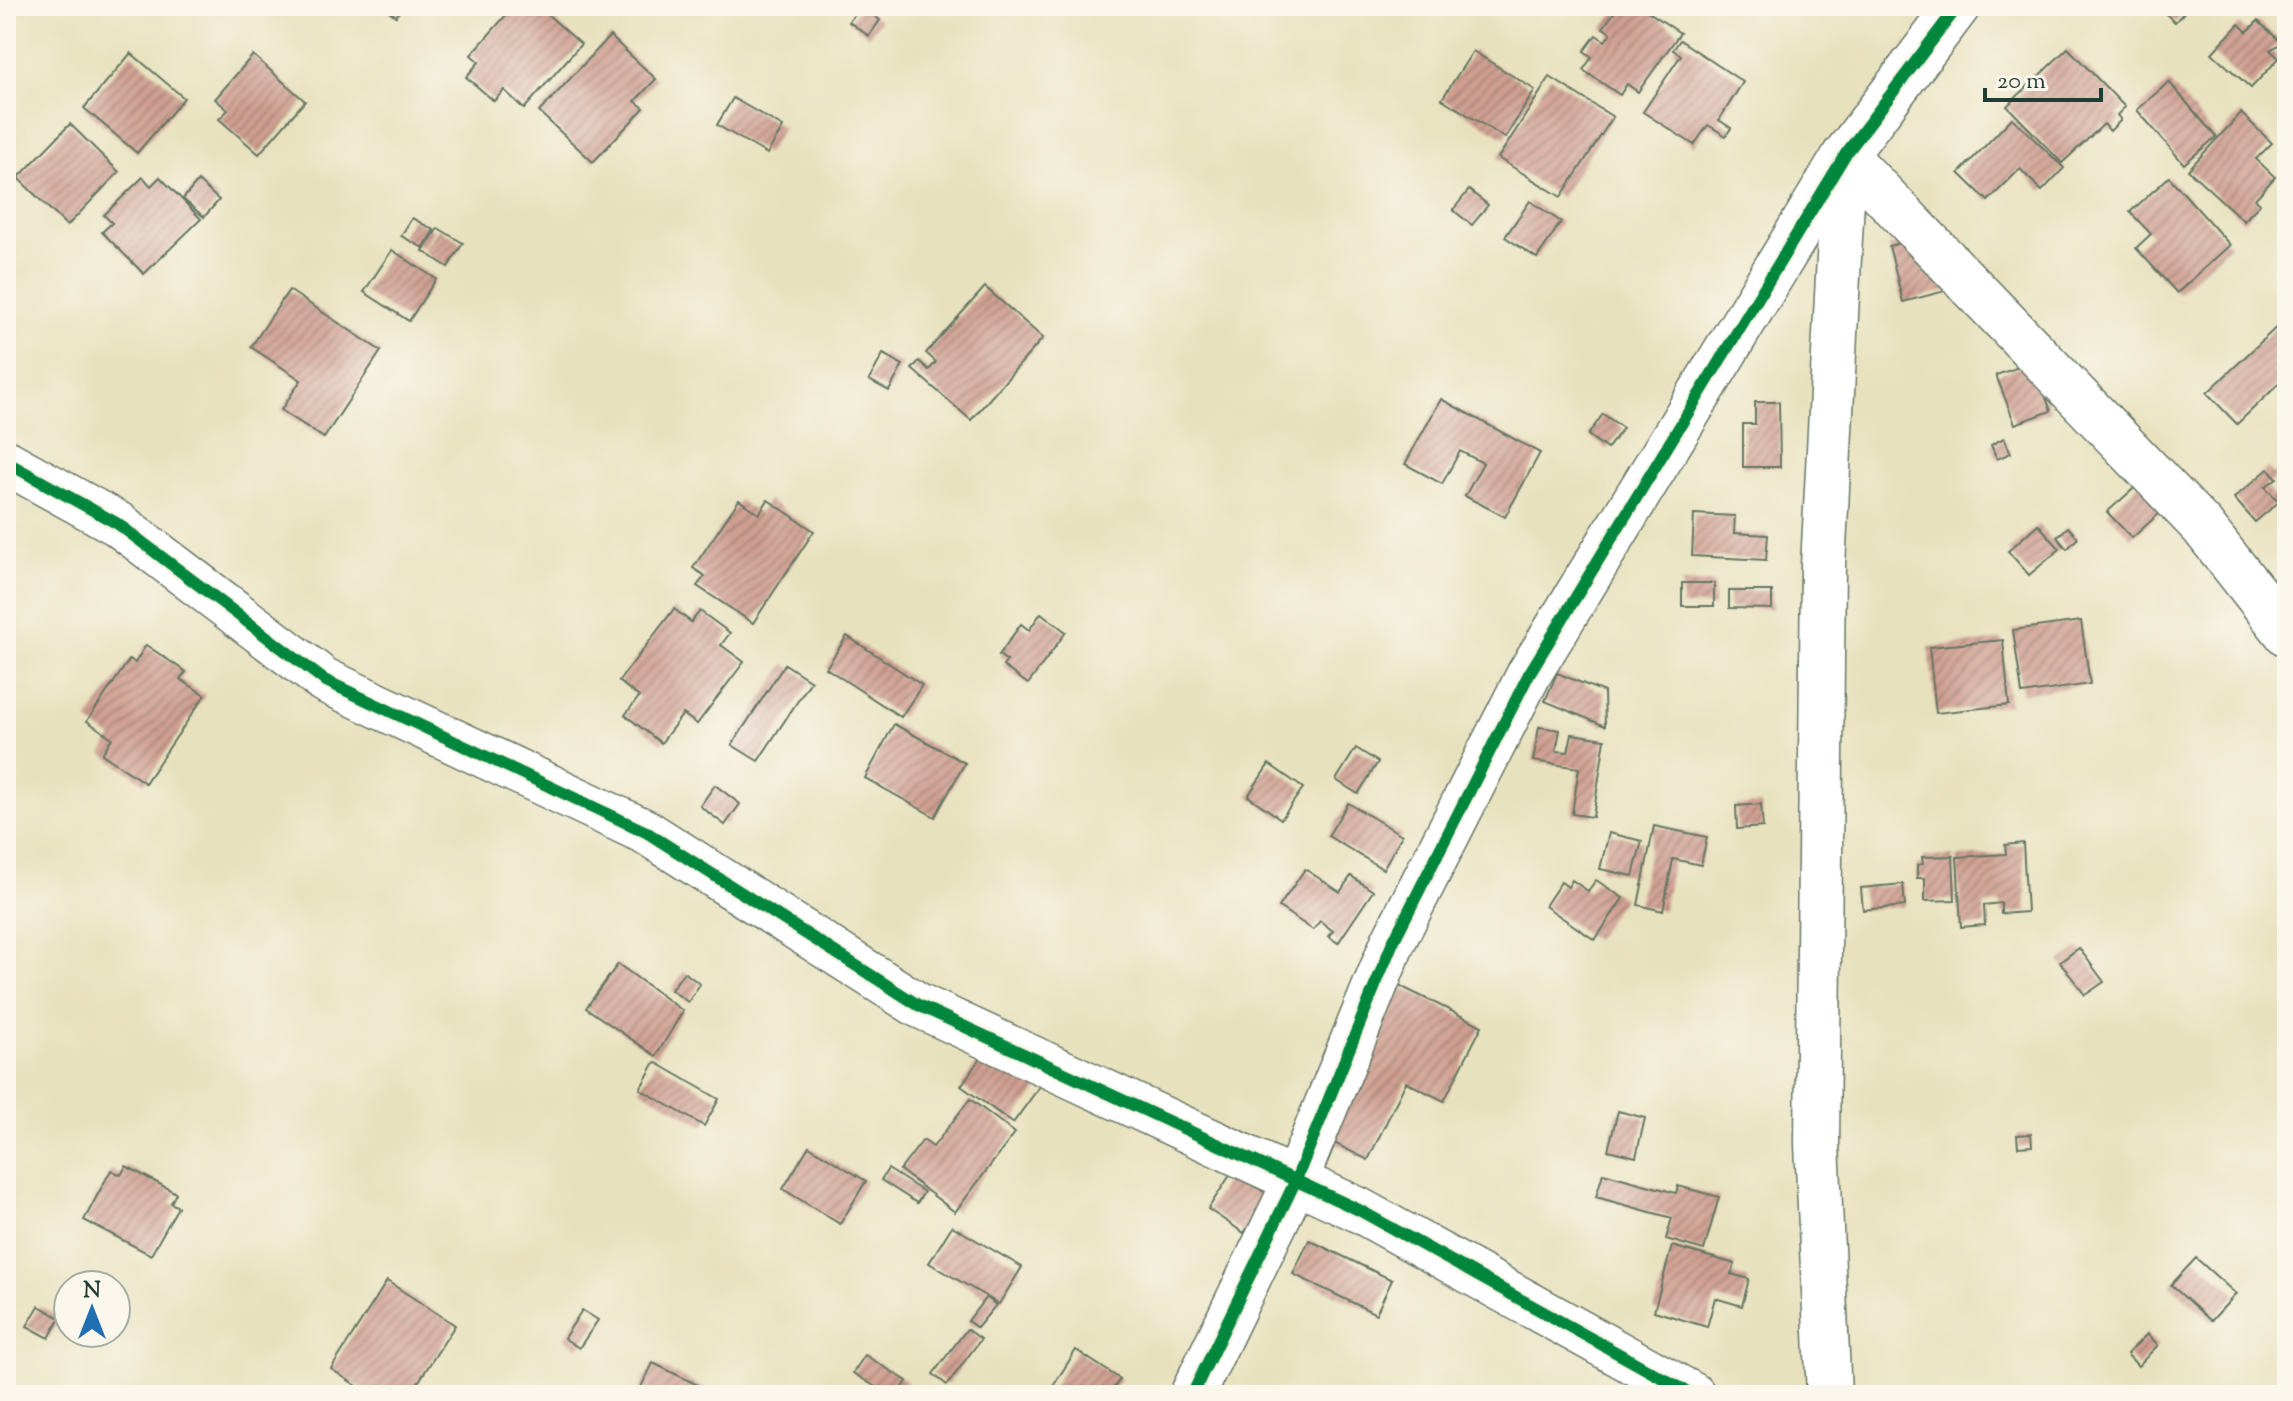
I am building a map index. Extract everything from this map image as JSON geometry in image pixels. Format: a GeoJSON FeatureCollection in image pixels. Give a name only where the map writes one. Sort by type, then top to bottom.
{"type":"FeatureCollection","features":[{"type":"Feature","properties":{"kind":"street"},"geometry":{"type":"LineString","coordinates":[[1192,1395],[1295,1182],[1393,942],[1529,674],[1845,155],[1958,6]]}},
{"type":"Feature","properties":{"kind":"street"},"geometry":{"type":"LineString","coordinates":[[1845,155],[2202,526],[2287,634]]}},
{"type":"Feature","properties":{"kind":"street"},"geometry":{"type":"LineString","coordinates":[[1829,1395],[1817,1144],[1823,597],[1845,155]]}},
{"type":"Feature","properties":{"kind":"street"},"geometry":{"type":"LineString","coordinates":[[6,462],[118,524],[324,680],[646,832],[918,1005],[1359,1210],[1693,1395]]}},
{"type":"Feature","properties":{"kind":"building"},"geometry":{"type":"Polygon","coordinates":[[[382,6],[403,6],[396,16],[382,6]]]}},
{"type":"Feature","properties":{"kind":"building"},"geometry":{"type":"Polygon","coordinates":[[[514,6],[538,6],[581,44],[524,109],[504,90],[494,101],[466,77],[479,62],[471,55],[514,6]]]}},
{"type":"Feature","properties":{"kind":"building"},"geometry":{"type":"Polygon","coordinates":[[[860,6],[880,20],[869,36],[849,22],[860,6]]]}},
{"type":"Feature","properties":{"kind":"building"},"geometry":{"type":"Polygon","coordinates":[[[1619,6],[1626,9],[1628,6],[1640,6],[1680,33],[1638,92],[1627,84],[1620,95],[1583,70],[1592,57],[1584,51],[1596,35],[1605,41],[1611,33],[1603,28],[1619,6]]]}},
{"type":"Feature","properties":{"kind":"building"},"geometry":{"type":"Polygon","coordinates":[[[2157,6],[2190,6],[2175,22],[2157,6]]]}},
{"type":"Feature","properties":{"kind":"building"},"geometry":{"type":"Polygon","coordinates":[[[2258,21],[2282,43],[2270,50],[2279,58],[2251,88],[2212,53],[2239,24],[2247,32],[2258,21]]]}},
{"type":"Feature","properties":{"kind":"building"},"geometry":{"type":"Polygon","coordinates":[[[610,36],[656,79],[635,101],[644,108],[593,162],[539,112],[610,36]]]}},
{"type":"Feature","properties":{"kind":"building"},"geometry":{"type":"Polygon","coordinates":[[[1680,40],[1743,82],[1719,120],[1731,128],[1726,136],[1708,125],[1694,145],[1643,112],[1681,55],[1673,50],[1680,40]]]}},
{"type":"Feature","properties":{"kind":"building"},"geometry":{"type":"Polygon","coordinates":[[[2068,48],[2125,107],[2117,115],[2121,120],[2110,131],[2104,124],[2062,163],[2007,106],[2068,48]]]}},
{"type":"Feature","properties":{"kind":"building"},"geometry":{"type":"Polygon","coordinates":[[[1473,51],[1535,90],[1505,138],[1442,99],[1473,51]]]}},
{"type":"Feature","properties":{"kind":"building"},"geometry":{"type":"Polygon","coordinates":[[[131,53],[184,98],[137,153],[84,108],[131,53]]]}},
{"type":"Feature","properties":{"kind":"building"},"geometry":{"type":"Polygon","coordinates":[[[253,55],[305,101],[259,154],[219,119],[228,110],[215,99],[253,55]]]}},
{"type":"Feature","properties":{"kind":"building"},"geometry":{"type":"Polygon","coordinates":[[[1550,77],[1613,117],[1561,197],[1498,158],[1550,77]]]}},
{"type":"Feature","properties":{"kind":"building"},"geometry":{"type":"Polygon","coordinates":[[[2169,82],[2216,137],[2184,164],[2137,110],[2169,82]]]}},
{"type":"Feature","properties":{"kind":"building"},"geometry":{"type":"Polygon","coordinates":[[[733,98],[783,127],[767,154],[717,125],[733,98]]]}},
{"type":"Feature","properties":{"kind":"building"},"geometry":{"type":"Polygon","coordinates":[[[2241,113],[2272,143],[2256,159],[2275,177],[2255,199],[2260,204],[2244,221],[2188,170],[2241,113]]]}},
{"type":"Feature","properties":{"kind":"building"},"geometry":{"type":"Polygon","coordinates":[[[2012,118],[2064,168],[2042,191],[2020,169],[1988,201],[1959,173],[2012,118]]]}},
{"type":"Feature","properties":{"kind":"building"},"geometry":{"type":"Polygon","coordinates":[[[70,124],[119,172],[67,226],[18,178],[70,124]]]}},
{"type":"Feature","properties":{"kind":"building"},"geometry":{"type":"Polygon","coordinates":[[[143,177],[151,186],[160,177],[201,219],[144,274],[102,232],[112,223],[104,215],[143,177]]]}},
{"type":"Feature","properties":{"kind":"building"},"geometry":{"type":"Polygon","coordinates":[[[2169,177],[2230,245],[2177,293],[2136,248],[2151,234],[2130,212],[2169,177]]]}},
{"type":"Feature","properties":{"kind":"building"},"geometry":{"type":"Polygon","coordinates":[[[198,181],[219,200],[204,217],[183,199],[198,181]]]}},
{"type":"Feature","properties":{"kind":"building"},"geometry":{"type":"Polygon","coordinates":[[[1469,190],[1488,205],[1472,225],[1453,210],[1469,190]]]}},
{"type":"Feature","properties":{"kind":"building"},"geometry":{"type":"Polygon","coordinates":[[[1530,201],[1561,222],[1537,258],[1505,237],[1530,201]]]}},
{"type":"Feature","properties":{"kind":"building"},"geometry":{"type":"Polygon","coordinates":[[[412,218],[434,230],[423,248],[401,236],[412,218]]]}},
{"type":"Feature","properties":{"kind":"building"},"geometry":{"type":"Polygon","coordinates":[[[438,228],[463,243],[448,267],[423,251],[438,228]]]}},
{"type":"Feature","properties":{"kind":"building"},"geometry":{"type":"Polygon","coordinates":[[[1915,239],[1949,290],[1903,302],[1889,246],[1915,239]]]}},
{"type":"Feature","properties":{"kind":"building"},"geometry":{"type":"Polygon","coordinates":[[[392,250],[436,279],[409,321],[364,292],[392,250]]]}},
{"type":"Feature","properties":{"kind":"building"},"geometry":{"type":"Polygon","coordinates":[[[985,287],[1043,338],[971,420],[912,369],[919,361],[929,370],[936,362],[926,353],[985,287]]]}},
{"type":"Feature","properties":{"kind":"building"},"geometry":{"type":"Polygon","coordinates":[[[289,290],[381,351],[324,438],[281,410],[301,380],[251,347],[289,290]]]}},
{"type":"Feature","properties":{"kind":"building"},"geometry":{"type":"Polygon","coordinates":[[[2284,320],[2287,376],[2237,424],[2207,393],[2284,320]]]}},
{"type":"Feature","properties":{"kind":"building"},"geometry":{"type":"Polygon","coordinates":[[[883,354],[903,365],[889,391],[869,380],[883,354]]]}},
{"type":"Feature","properties":{"kind":"building"},"geometry":{"type":"Polygon","coordinates":[[[2033,362],[2051,411],[2015,424],[1996,375],[2033,362]]]}},
{"type":"Feature","properties":{"kind":"building"},"geometry":{"type":"Polygon","coordinates":[[[1441,399],[1540,453],[1505,517],[1465,496],[1483,463],[1460,451],[1442,484],[1405,464],[1441,399]]]}},
{"type":"Feature","properties":{"kind":"building"},"geometry":{"type":"Polygon","coordinates":[[[1755,402],[1779,402],[1780,467],[1743,467],[1743,424],[1755,424],[1755,402]]]}},
{"type":"Feature","properties":{"kind":"building"},"geometry":{"type":"Polygon","coordinates":[[[1603,414],[1623,428],[1607,449],[1588,435],[1603,414]]]}},
{"type":"Feature","properties":{"kind":"building"},"geometry":{"type":"Polygon","coordinates":[[[2004,438],[2011,453],[1997,459],[1991,445],[2004,438]]]}},
{"type":"Feature","properties":{"kind":"building"},"geometry":{"type":"Polygon","coordinates":[[[2268,469],[2277,478],[2265,487],[2279,502],[2255,522],[2234,498],[2268,469]]]}},
{"type":"Feature","properties":{"kind":"building"},"geometry":{"type":"Polygon","coordinates":[[[2139,484],[2163,510],[2132,538],[2107,512],[2139,484]]]}},
{"type":"Feature","properties":{"kind":"building"},"geometry":{"type":"Polygon","coordinates":[[[739,500],[759,514],[768,500],[814,531],[753,623],[697,586],[705,576],[693,568],[739,500]]]}},
{"type":"Feature","properties":{"kind":"building"},"geometry":{"type":"Polygon","coordinates":[[[1694,514],[1735,516],[1734,533],[1768,535],[1766,560],[1692,556],[1694,514]]]}},
{"type":"Feature","properties":{"kind":"building"},"geometry":{"type":"Polygon","coordinates":[[[2038,524],[2060,549],[2029,575],[2008,551],[2038,524]]]}},
{"type":"Feature","properties":{"kind":"building"},"geometry":{"type":"Polygon","coordinates":[[[2068,527],[2078,538],[2067,549],[2057,537],[2068,527]]]}},
{"type":"Feature","properties":{"kind":"building"},"geometry":{"type":"Polygon","coordinates":[[[1682,583],[1714,583],[1714,606],[1682,606],[1682,583]]]}},
{"type":"Feature","properties":{"kind":"building"},"geometry":{"type":"Polygon","coordinates":[[[1729,591],[1772,591],[1772,609],[1729,608],[1729,591]]]}},
{"type":"Feature","properties":{"kind":"building"},"geometry":{"type":"Polygon","coordinates":[[[674,609],[691,622],[700,611],[730,633],[721,645],[744,662],[697,724],[683,714],[661,743],[625,715],[639,697],[619,681],[674,609]]]}},
{"type":"Feature","properties":{"kind":"building"},"geometry":{"type":"Polygon","coordinates":[[[1041,613],[1066,632],[1028,684],[1003,666],[1007,661],[999,655],[1021,624],[1029,630],[1041,613]]]}},
{"type":"Feature","properties":{"kind":"building"},"geometry":{"type":"Polygon","coordinates":[[[2081,621],[2090,684],[2022,694],[2013,630],[2081,621]]]}},
{"type":"Feature","properties":{"kind":"building"},"geometry":{"type":"Polygon","coordinates":[[[847,636],[922,685],[901,717],[826,668],[847,636]]]}},
{"type":"Feature","properties":{"kind":"building"},"geometry":{"type":"Polygon","coordinates":[[[2003,640],[2009,705],[1936,713],[1929,647],[2003,640]]]}},
{"type":"Feature","properties":{"kind":"building"},"geometry":{"type":"Polygon","coordinates":[[[146,645],[186,672],[180,679],[205,695],[145,783],[102,754],[112,738],[87,721],[130,659],[135,663],[146,645]]]}},
{"type":"Feature","properties":{"kind":"building"},"geometry":{"type":"Polygon","coordinates":[[[785,664],[811,681],[758,761],[732,745],[785,664]]]}},
{"type":"Feature","properties":{"kind":"building"},"geometry":{"type":"Polygon","coordinates":[[[1557,673],[1604,692],[1605,726],[1545,701],[1557,673]]]}},
{"type":"Feature","properties":{"kind":"building"},"geometry":{"type":"Polygon","coordinates":[[[894,724],[965,763],[935,817],[865,778],[894,724]]]}},
{"type":"Feature","properties":{"kind":"building"},"geometry":{"type":"Polygon","coordinates":[[[1539,727],[1560,730],[1556,751],[1568,752],[1572,734],[1605,739],[1593,817],[1572,814],[1579,768],[1533,761],[1539,727]]]}},
{"type":"Feature","properties":{"kind":"building"},"geometry":{"type":"Polygon","coordinates":[[[1356,748],[1378,762],[1358,794],[1336,780],[1356,748]]]}},
{"type":"Feature","properties":{"kind":"building"},"geometry":{"type":"Polygon","coordinates":[[[1269,764],[1303,788],[1281,819],[1248,796],[1269,764]]]}},
{"type":"Feature","properties":{"kind":"building"},"geometry":{"type":"Polygon","coordinates":[[[715,785],[740,804],[725,825],[700,806],[715,785]]]}},
{"type":"Feature","properties":{"kind":"building"},"geometry":{"type":"Polygon","coordinates":[[[1348,803],[1402,835],[1383,869],[1328,836],[1348,803]]]}},
{"type":"Feature","properties":{"kind":"building"},"geometry":{"type":"Polygon","coordinates":[[[1761,804],[1763,827],[1737,829],[1736,806],[1761,804]]]}},
{"type":"Feature","properties":{"kind":"building"},"geometry":{"type":"Polygon","coordinates":[[[1654,826],[1707,837],[1701,865],[1673,859],[1663,911],[1638,905],[1654,826]]]}},
{"type":"Feature","properties":{"kind":"building"},"geometry":{"type":"Polygon","coordinates":[[[1609,833],[1642,841],[1633,876],[1600,869],[1609,833]]]}},
{"type":"Feature","properties":{"kind":"building"},"geometry":{"type":"Polygon","coordinates":[[[2023,843],[2027,912],[2001,914],[2001,903],[1984,905],[1985,925],[1961,927],[1957,857],[2006,854],[2005,845],[2023,843]]]}},
{"type":"Feature","properties":{"kind":"building"},"geometry":{"type":"Polygon","coordinates":[[[1953,856],[1955,900],[1925,901],[1925,878],[1917,878],[1917,865],[1923,864],[1922,857],[1953,856]]]}},
{"type":"Feature","properties":{"kind":"building"},"geometry":{"type":"Polygon","coordinates":[[[1305,869],[1340,892],[1351,876],[1373,891],[1338,943],[1328,936],[1333,931],[1320,921],[1313,930],[1279,907],[1305,869]]]}},
{"type":"Feature","properties":{"kind":"building"},"geometry":{"type":"Polygon","coordinates":[[[1572,880],[1588,891],[1596,880],[1623,898],[1595,940],[1545,906],[1561,882],[1568,887],[1572,880]]]}},
{"type":"Feature","properties":{"kind":"building"},"geometry":{"type":"Polygon","coordinates":[[[1903,884],[1905,906],[1863,910],[1861,888],[1903,884]]]}},
{"type":"Feature","properties":{"kind":"building"},"geometry":{"type":"Polygon","coordinates":[[[2079,948],[2104,982],[2085,995],[2060,962],[2079,948]]]}},
{"type":"Feature","properties":{"kind":"building"},"geometry":{"type":"Polygon","coordinates":[[[618,964],[683,1011],[656,1056],[586,1008],[618,964]]]}},
{"type":"Feature","properties":{"kind":"building"},"geometry":{"type":"Polygon","coordinates":[[[684,972],[700,984],[688,1002],[671,990],[684,972]]]}},
{"type":"Feature","properties":{"kind":"building"},"geometry":{"type":"Polygon","coordinates":[[[1394,983],[1482,1026],[1444,1101],[1406,1082],[1368,1160],[1320,1136],[1394,983]]]}},
{"type":"Feature","properties":{"kind":"building"},"geometry":{"type":"Polygon","coordinates":[[[987,1048],[1040,1086],[1013,1123],[961,1086],[987,1048]]]}},
{"type":"Feature","properties":{"kind":"building"},"geometry":{"type":"Polygon","coordinates":[[[655,1062],[719,1099],[704,1126],[640,1089],[655,1062]]]}},
{"type":"Feature","properties":{"kind":"building"},"geometry":{"type":"Polygon","coordinates":[[[970,1099],[1015,1133],[955,1212],[900,1170],[923,1140],[933,1147],[970,1099]]]}},
{"type":"Feature","properties":{"kind":"building"},"geometry":{"type":"Polygon","coordinates":[[[1618,1111],[1645,1118],[1636,1157],[1608,1150],[1618,1111]]]}},
{"type":"Feature","properties":{"kind":"building"},"geometry":{"type":"Polygon","coordinates":[[[2031,1134],[2032,1146],[2018,1147],[2017,1135],[2031,1134]]]}},
{"type":"Feature","properties":{"kind":"building"},"geometry":{"type":"Polygon","coordinates":[[[809,1146],[866,1181],[840,1224],[783,1189],[809,1146]]]}},
{"type":"Feature","properties":{"kind":"building"},"geometry":{"type":"Polygon","coordinates":[[[126,1166],[176,1193],[171,1203],[178,1207],[151,1255],[84,1220],[111,1170],[121,1175],[126,1166]]]}},
{"type":"Feature","properties":{"kind":"building"},"geometry":{"type":"Polygon","coordinates":[[[888,1169],[924,1192],[917,1203],[881,1180],[888,1169]]]}},
{"type":"Feature","properties":{"kind":"building"},"geometry":{"type":"Polygon","coordinates":[[[1232,1172],[1269,1195],[1244,1233],[1208,1209],[1232,1172]]]}},
{"type":"Feature","properties":{"kind":"building"},"geometry":{"type":"Polygon","coordinates":[[[1603,1173],[1676,1193],[1678,1186],[1719,1197],[1704,1250],[1666,1239],[1672,1218],[1596,1197],[1603,1173]]]}},
{"type":"Feature","properties":{"kind":"building"},"geometry":{"type":"Polygon","coordinates":[[[952,1226],[1022,1267],[999,1304],[929,1263],[952,1226]]]}},
{"type":"Feature","properties":{"kind":"building"},"geometry":{"type":"Polygon","coordinates":[[[1309,1240],[1392,1280],[1376,1314],[1293,1274],[1309,1240]]]}},
{"type":"Feature","properties":{"kind":"building"},"geometry":{"type":"Polygon","coordinates":[[[1672,1246],[1735,1264],[1731,1274],[1749,1279],[1742,1306],[1715,1298],[1707,1327],[1654,1311],[1672,1246]]]}},
{"type":"Feature","properties":{"kind":"building"},"geometry":{"type":"Polygon","coordinates":[[[2196,1258],[2236,1294],[2211,1321],[2171,1285],[2196,1258]]]}},
{"type":"Feature","properties":{"kind":"building"},"geometry":{"type":"Polygon","coordinates":[[[387,1281],[455,1325],[410,1395],[371,1395],[331,1369],[387,1281]]]}},
{"type":"Feature","properties":{"kind":"building"},"geometry":{"type":"Polygon","coordinates":[[[986,1297],[996,1305],[977,1328],[968,1321],[986,1297]]]}},
{"type":"Feature","properties":{"kind":"building"},"geometry":{"type":"Polygon","coordinates":[[[39,1306],[52,1313],[49,1338],[27,1326],[39,1306]]]}},
{"type":"Feature","properties":{"kind":"building"},"geometry":{"type":"Polygon","coordinates":[[[582,1310],[598,1320],[579,1348],[564,1338],[582,1310]]]}},
{"type":"Feature","properties":{"kind":"building"},"geometry":{"type":"Polygon","coordinates":[[[967,1329],[981,1339],[947,1385],[933,1374],[967,1329]]]}},
{"type":"Feature","properties":{"kind":"building"},"geometry":{"type":"Polygon","coordinates":[[[2147,1334],[2158,1345],[2138,1366],[2127,1354],[2147,1334]]]}},
{"type":"Feature","properties":{"kind":"building"},"geometry":{"type":"Polygon","coordinates":[[[1076,1350],[1120,1379],[1109,1395],[1063,1395],[1052,1388],[1076,1350]]]}},
{"type":"Feature","properties":{"kind":"building"},"geometry":{"type":"Polygon","coordinates":[[[865,1355],[907,1381],[898,1395],[889,1395],[853,1373],[865,1355]]]}},
{"type":"Feature","properties":{"kind":"building"},"geometry":{"type":"Polygon","coordinates":[[[653,1363],[718,1395],[637,1395],[653,1363]]]}},
{"type":"Feature","properties":{"kind":"cycle path"},"geometry":{"type":"LineString","coordinates":[[1192,1395],[1295,1182],[1393,942],[1529,674],[1845,155],[1958,6]]}},
{"type":"Feature","properties":{"kind":"cycle path"},"geometry":{"type":"LineString","coordinates":[[6,462],[118,524],[324,680],[646,832],[918,1005],[1359,1210],[1693,1395]]}}]}
